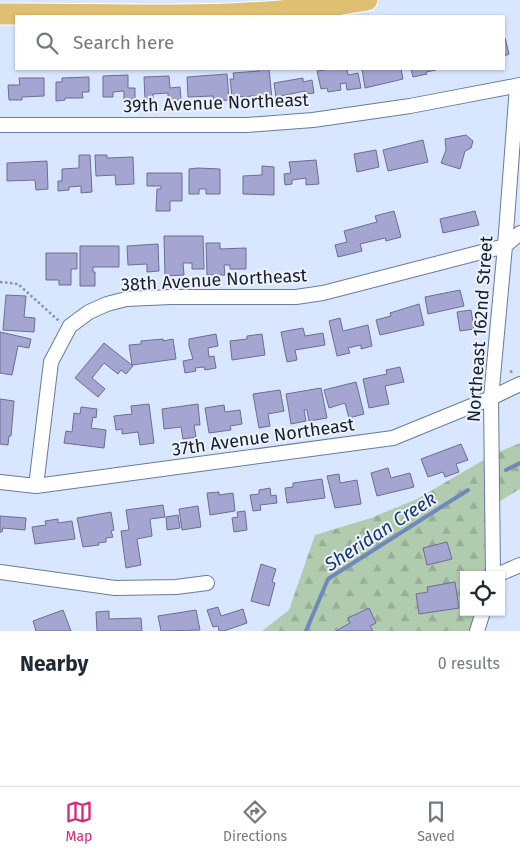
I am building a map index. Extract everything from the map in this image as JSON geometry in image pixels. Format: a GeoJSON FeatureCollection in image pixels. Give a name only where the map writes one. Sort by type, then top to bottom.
{"type":"FeatureCollection","features":[{"type":"Feature","properties":{"kind":"main road"},"geometry":{"type":"LineString","coordinates":[[0,14],[224,15],[293,11],[367,0]]}},
{"type":"Feature","properties":{"kind":"street","name":"39th Avenue Northeast"},"geometry":{"type":"LineString","coordinates":[[0,125],[247,125],[312,120],[410,106],[518,86]]}},
{"type":"Feature","properties":{"kind":"street","name":"Northeast 162nd Street"},"geometry":{"type":"LineString","coordinates":[[495,571],[491,398],[506,246],[518,86]]}},
{"type":"Feature","properties":{"kind":"street","name":"38th Avenue Northeast"},"geometry":{"type":"LineString","coordinates":[[36,486],[51,362],[68,329],[89,312],[107,304],[126,299],[296,297],[323,293],[506,246],[520,233]]}},
{"type":"Feature","properties":{"kind":"street","name":"37th Avenue Northeast"},"geometry":{"type":"LineString","coordinates":[[0,482],[36,486],[393,438],[491,398],[520,384]]}},
{"type":"Feature","properties":{"kind":"street"},"geometry":{"type":"LineString","coordinates":[[505,571],[520,565]]}},
{"type":"Feature","properties":{"kind":"street"},"geometry":{"type":"LineString","coordinates":[[0,572],[115,588],[176,587],[207,583]]}},
{"type":"Feature","properties":{"kind":"street"},"geometry":{"type":"LineString","coordinates":[[477,631],[482,616]]}},
{"type":"Feature","properties":{"kind":"path"},"geometry":{"type":"LineString","coordinates":[[0,282],[18,284],[68,329]]}},
{"type":"Feature","properties":{"kind":"green space"},"geometry":{"type":"Polygon","coordinates":[[[520,443],[520,489],[492,506],[493,571],[460,571],[460,616],[482,616],[477,631],[262,631],[289,610],[315,535],[371,518],[417,499],[492,455],[520,443]]]}},
{"type":"Feature","properties":{"kind":"building"},"geometry":{"type":"Polygon","coordinates":[[[505,38],[509,54],[505,56],[505,38]]]}},
{"type":"Feature","properties":{"kind":"building"},"geometry":{"type":"Polygon","coordinates":[[[269,70],[272,99],[255,100],[255,96],[232,97],[230,79],[234,79],[233,73],[269,70]]]}},
{"type":"Feature","properties":{"kind":"building"},"geometry":{"type":"Polygon","coordinates":[[[347,70],[348,75],[358,73],[361,88],[347,90],[346,83],[340,84],[341,90],[328,92],[327,88],[321,89],[317,71],[347,70]]]}},
{"type":"Feature","properties":{"kind":"building"},"geometry":{"type":"Polygon","coordinates":[[[362,70],[401,70],[403,79],[365,88],[362,70]]]}},
{"type":"Feature","properties":{"kind":"building"},"geometry":{"type":"Polygon","coordinates":[[[411,70],[436,70],[426,72],[427,74],[413,77],[411,70]]]}},
{"type":"Feature","properties":{"kind":"building"},"geometry":{"type":"Polygon","coordinates":[[[227,74],[229,100],[213,101],[213,96],[188,97],[187,77],[227,74]]]}},
{"type":"Feature","properties":{"kind":"building"},"geometry":{"type":"Polygon","coordinates":[[[128,75],[128,88],[135,88],[135,100],[124,100],[124,91],[113,92],[113,97],[103,97],[103,76],[128,75]]]}},
{"type":"Feature","properties":{"kind":"building"},"geometry":{"type":"Polygon","coordinates":[[[169,76],[170,88],[180,87],[181,100],[168,100],[168,93],[153,94],[153,100],[145,100],[144,77],[169,76]]]}},
{"type":"Feature","properties":{"kind":"building"},"geometry":{"type":"Polygon","coordinates":[[[89,77],[89,92],[82,92],[83,98],[65,98],[65,100],[56,101],[56,82],[62,82],[62,78],[89,77]]]}},
{"type":"Feature","properties":{"kind":"building"},"geometry":{"type":"Polygon","coordinates":[[[19,78],[44,78],[44,96],[22,97],[22,100],[9,100],[8,85],[20,85],[19,78]]]}},
{"type":"Feature","properties":{"kind":"building"},"geometry":{"type":"Polygon","coordinates":[[[303,78],[303,82],[312,80],[314,93],[306,94],[305,91],[276,97],[274,83],[303,78]]]}},
{"type":"Feature","properties":{"kind":"building"},"geometry":{"type":"Polygon","coordinates":[[[466,135],[473,141],[471,148],[465,151],[460,169],[441,163],[446,150],[445,139],[466,135]]]}},
{"type":"Feature","properties":{"kind":"building"},"geometry":{"type":"Polygon","coordinates":[[[423,140],[428,162],[388,171],[383,150],[423,140]]]}},
{"type":"Feature","properties":{"kind":"building"},"geometry":{"type":"Polygon","coordinates":[[[376,150],[379,167],[357,172],[354,154],[376,150]]]}},
{"type":"Feature","properties":{"kind":"building"},"geometry":{"type":"Polygon","coordinates":[[[79,155],[90,155],[92,192],[81,193],[81,186],[69,187],[69,190],[58,191],[58,181],[62,181],[62,169],[79,168],[79,155]]]}},
{"type":"Feature","properties":{"kind":"building"},"geometry":{"type":"Polygon","coordinates":[[[95,155],[107,155],[107,158],[133,157],[134,184],[116,185],[115,175],[96,176],[95,155]]]}},
{"type":"Feature","properties":{"kind":"building"},"geometry":{"type":"Polygon","coordinates":[[[316,160],[319,184],[306,185],[306,178],[292,180],[292,184],[285,185],[284,174],[291,173],[289,162],[316,160]]]}},
{"type":"Feature","properties":{"kind":"building"},"geometry":{"type":"Polygon","coordinates":[[[47,161],[48,189],[36,190],[35,180],[7,181],[7,163],[47,161]]]}},
{"type":"Feature","properties":{"kind":"building"},"geometry":{"type":"Polygon","coordinates":[[[262,166],[274,167],[274,195],[243,194],[243,176],[262,175],[262,166]]]}},
{"type":"Feature","properties":{"kind":"building"},"geometry":{"type":"Polygon","coordinates":[[[189,169],[220,169],[220,194],[206,194],[206,189],[199,189],[199,194],[189,194],[189,169]]]}},
{"type":"Feature","properties":{"kind":"building"},"geometry":{"type":"Polygon","coordinates":[[[147,173],[182,173],[182,201],[170,201],[170,211],[156,211],[157,189],[161,189],[161,186],[147,186],[147,173]]]}},
{"type":"Feature","properties":{"kind":"building"},"geometry":{"type":"Polygon","coordinates":[[[394,211],[401,237],[386,241],[385,238],[360,244],[362,251],[338,257],[335,245],[347,242],[344,231],[377,222],[375,216],[394,211]]]}},
{"type":"Feature","properties":{"kind":"building"},"geometry":{"type":"Polygon","coordinates":[[[475,211],[479,225],[443,233],[440,219],[475,211]]]}},
{"type":"Feature","properties":{"kind":"building"},"geometry":{"type":"Polygon","coordinates":[[[164,236],[203,236],[204,269],[192,269],[192,263],[183,263],[184,275],[165,276],[164,236]]]}},
{"type":"Feature","properties":{"kind":"building"},"geometry":{"type":"Polygon","coordinates":[[[206,243],[220,243],[220,249],[246,248],[246,269],[230,269],[230,265],[224,265],[225,275],[207,275],[206,243]]]}},
{"type":"Feature","properties":{"kind":"building"},"geometry":{"type":"Polygon","coordinates":[[[158,244],[159,271],[147,272],[147,264],[128,265],[127,246],[158,244]]]}},
{"type":"Feature","properties":{"kind":"building"},"geometry":{"type":"Polygon","coordinates":[[[80,246],[119,246],[119,267],[93,267],[95,286],[80,286],[80,246]]]}},
{"type":"Feature","properties":{"kind":"building"},"geometry":{"type":"Polygon","coordinates":[[[46,253],[77,253],[77,269],[71,269],[71,285],[59,285],[59,280],[46,280],[46,253]]]}},
{"type":"Feature","properties":{"kind":"building"},"geometry":{"type":"Polygon","coordinates":[[[460,290],[464,306],[428,314],[425,297],[460,290]]]}},
{"type":"Feature","properties":{"kind":"building"},"geometry":{"type":"Polygon","coordinates":[[[6,295],[26,296],[24,317],[35,318],[34,332],[3,330],[6,295]]]}},
{"type":"Feature","properties":{"kind":"building"},"geometry":{"type":"Polygon","coordinates":[[[419,304],[424,325],[380,335],[376,320],[391,316],[390,313],[419,304]]]}},
{"type":"Feature","properties":{"kind":"building"},"geometry":{"type":"Polygon","coordinates":[[[471,310],[474,329],[460,331],[457,312],[471,310]]]}},
{"type":"Feature","properties":{"kind":"building"},"geometry":{"type":"Polygon","coordinates":[[[340,318],[343,331],[368,325],[372,346],[361,349],[361,345],[348,348],[350,353],[337,356],[329,321],[340,318]]]}},
{"type":"Feature","properties":{"kind":"building"},"geometry":{"type":"Polygon","coordinates":[[[303,328],[305,336],[323,333],[325,345],[295,350],[297,360],[287,362],[281,332],[303,328]]]}},
{"type":"Feature","properties":{"kind":"building"},"geometry":{"type":"Polygon","coordinates":[[[0,332],[31,339],[29,348],[18,346],[12,375],[0,373],[0,332]]]}},
{"type":"Feature","properties":{"kind":"building"},"geometry":{"type":"Polygon","coordinates":[[[216,334],[218,346],[208,348],[209,357],[214,356],[216,368],[205,370],[204,367],[195,368],[196,371],[185,373],[183,361],[193,359],[189,339],[216,334]]]}},
{"type":"Feature","properties":{"kind":"building"},"geometry":{"type":"Polygon","coordinates":[[[262,334],[265,355],[232,360],[230,341],[247,339],[247,336],[262,334]]]}},
{"type":"Feature","properties":{"kind":"building"},"geometry":{"type":"Polygon","coordinates":[[[163,339],[163,341],[173,339],[176,359],[132,365],[129,345],[141,344],[141,341],[163,339]]]}},
{"type":"Feature","properties":{"kind":"building"},"geometry":{"type":"Polygon","coordinates":[[[104,343],[133,366],[126,374],[121,370],[118,374],[104,363],[92,378],[105,389],[98,397],[75,378],[104,343]]]}},
{"type":"Feature","properties":{"kind":"building"},"geometry":{"type":"Polygon","coordinates":[[[400,367],[404,382],[385,386],[389,404],[369,408],[363,379],[387,374],[386,370],[400,367]]]}},
{"type":"Feature","properties":{"kind":"building"},"geometry":{"type":"Polygon","coordinates":[[[356,382],[364,414],[349,418],[345,403],[329,408],[324,390],[356,382]]]}},
{"type":"Feature","properties":{"kind":"building"},"geometry":{"type":"Polygon","coordinates":[[[321,388],[327,418],[309,421],[307,410],[304,410],[306,421],[291,424],[286,394],[321,388]]]}},
{"type":"Feature","properties":{"kind":"building"},"geometry":{"type":"Polygon","coordinates":[[[280,390],[284,411],[268,414],[270,426],[259,428],[253,394],[280,390]]]}},
{"type":"Feature","properties":{"kind":"building"},"geometry":{"type":"Polygon","coordinates":[[[0,399],[14,401],[11,436],[9,436],[8,445],[0,444],[0,399]]]}},
{"type":"Feature","properties":{"kind":"building"},"geometry":{"type":"Polygon","coordinates":[[[149,404],[154,443],[140,445],[138,432],[122,434],[122,429],[116,430],[114,416],[132,414],[131,406],[149,404]]]}},
{"type":"Feature","properties":{"kind":"building"},"geometry":{"type":"Polygon","coordinates":[[[198,404],[200,425],[194,425],[196,437],[183,439],[181,427],[164,429],[162,409],[198,404]]]}},
{"type":"Feature","properties":{"kind":"building"},"geometry":{"type":"Polygon","coordinates":[[[224,405],[225,412],[240,410],[242,424],[230,426],[231,430],[209,433],[205,408],[224,405]]]}},
{"type":"Feature","properties":{"kind":"building"},"geometry":{"type":"Polygon","coordinates":[[[81,407],[97,409],[96,418],[93,417],[91,428],[106,430],[104,448],[64,443],[66,431],[72,432],[74,413],[80,414],[81,407]]]}},
{"type":"Feature","properties":{"kind":"building"},"geometry":{"type":"Polygon","coordinates":[[[461,444],[468,460],[456,464],[459,472],[445,477],[443,472],[428,477],[421,459],[461,444]]]}},
{"type":"Feature","properties":{"kind":"building"},"geometry":{"type":"Polygon","coordinates":[[[388,468],[391,478],[410,473],[414,487],[377,496],[371,473],[388,468]]]}},
{"type":"Feature","properties":{"kind":"building"},"geometry":{"type":"Polygon","coordinates":[[[339,474],[340,483],[357,480],[361,504],[335,508],[327,476],[339,474]]]}},
{"type":"Feature","properties":{"kind":"building"},"geometry":{"type":"Polygon","coordinates":[[[322,479],[325,498],[287,503],[285,488],[293,487],[293,483],[322,479]]]}},
{"type":"Feature","properties":{"kind":"building"},"geometry":{"type":"Polygon","coordinates":[[[270,488],[271,496],[276,495],[277,503],[260,505],[261,510],[253,511],[250,495],[259,494],[259,490],[270,488]]]}},
{"type":"Feature","properties":{"kind":"building"},"geometry":{"type":"Polygon","coordinates":[[[219,492],[219,495],[233,493],[235,511],[210,515],[207,493],[219,492]]]}},
{"type":"Feature","properties":{"kind":"building"},"geometry":{"type":"Polygon","coordinates":[[[163,505],[165,517],[150,519],[152,536],[137,539],[141,565],[126,568],[121,531],[129,530],[126,510],[163,505]]]}},
{"type":"Feature","properties":{"kind":"building"},"geometry":{"type":"Polygon","coordinates":[[[198,506],[201,527],[182,530],[179,509],[198,506]]]}},
{"type":"Feature","properties":{"kind":"building"},"geometry":{"type":"Polygon","coordinates":[[[245,511],[247,530],[234,532],[232,518],[238,517],[237,512],[245,511]]]}},
{"type":"Feature","properties":{"kind":"building"},"geometry":{"type":"Polygon","coordinates":[[[111,512],[114,530],[111,531],[113,537],[106,538],[106,542],[98,543],[99,545],[83,547],[77,518],[111,512]]]}},
{"type":"Feature","properties":{"kind":"building"},"geometry":{"type":"Polygon","coordinates":[[[178,515],[180,528],[167,530],[166,517],[178,515]]]}},
{"type":"Feature","properties":{"kind":"building"},"geometry":{"type":"Polygon","coordinates":[[[0,516],[26,518],[25,530],[3,528],[2,532],[0,532],[0,516]]]}},
{"type":"Feature","properties":{"kind":"building"},"geometry":{"type":"Polygon","coordinates":[[[58,519],[58,523],[72,521],[75,539],[35,544],[32,527],[46,525],[45,521],[58,519]]]}},
{"type":"Feature","properties":{"kind":"building"},"geometry":{"type":"Polygon","coordinates":[[[447,542],[452,559],[427,565],[423,548],[447,542]]]}},
{"type":"Feature","properties":{"kind":"building"},"geometry":{"type":"Polygon","coordinates":[[[261,564],[276,569],[272,582],[275,583],[269,606],[251,601],[261,564]]]}},
{"type":"Feature","properties":{"kind":"building"},"geometry":{"type":"Polygon","coordinates":[[[455,582],[459,608],[419,614],[416,594],[428,592],[427,587],[455,582]]]}},
{"type":"Feature","properties":{"kind":"building"},"geometry":{"type":"Polygon","coordinates":[[[218,607],[221,616],[243,609],[247,623],[219,631],[218,626],[213,627],[207,610],[218,607]]]}},
{"type":"Feature","properties":{"kind":"building"},"geometry":{"type":"Polygon","coordinates":[[[369,608],[376,623],[370,626],[373,631],[336,631],[350,623],[348,618],[369,608]]]}},
{"type":"Feature","properties":{"kind":"building"},"geometry":{"type":"Polygon","coordinates":[[[63,610],[71,631],[36,631],[33,621],[63,610]]]}},
{"type":"Feature","properties":{"kind":"building"},"geometry":{"type":"Polygon","coordinates":[[[196,610],[200,630],[161,631],[158,616],[196,610]]]}},
{"type":"Feature","properties":{"kind":"building"},"geometry":{"type":"Polygon","coordinates":[[[109,611],[109,619],[141,618],[142,631],[97,631],[96,612],[109,611]]]}},
{"type":"Feature","properties":{"kind":"waterway","name":"Sheridan Creek"},"geometry":{"type":"LineString","coordinates":[[506,470],[520,463]]}},
{"type":"Feature","properties":{"kind":"waterway","name":"Sheridan Creek"},"geometry":{"type":"LineString","coordinates":[[306,631],[328,579],[468,490]]}}]}
